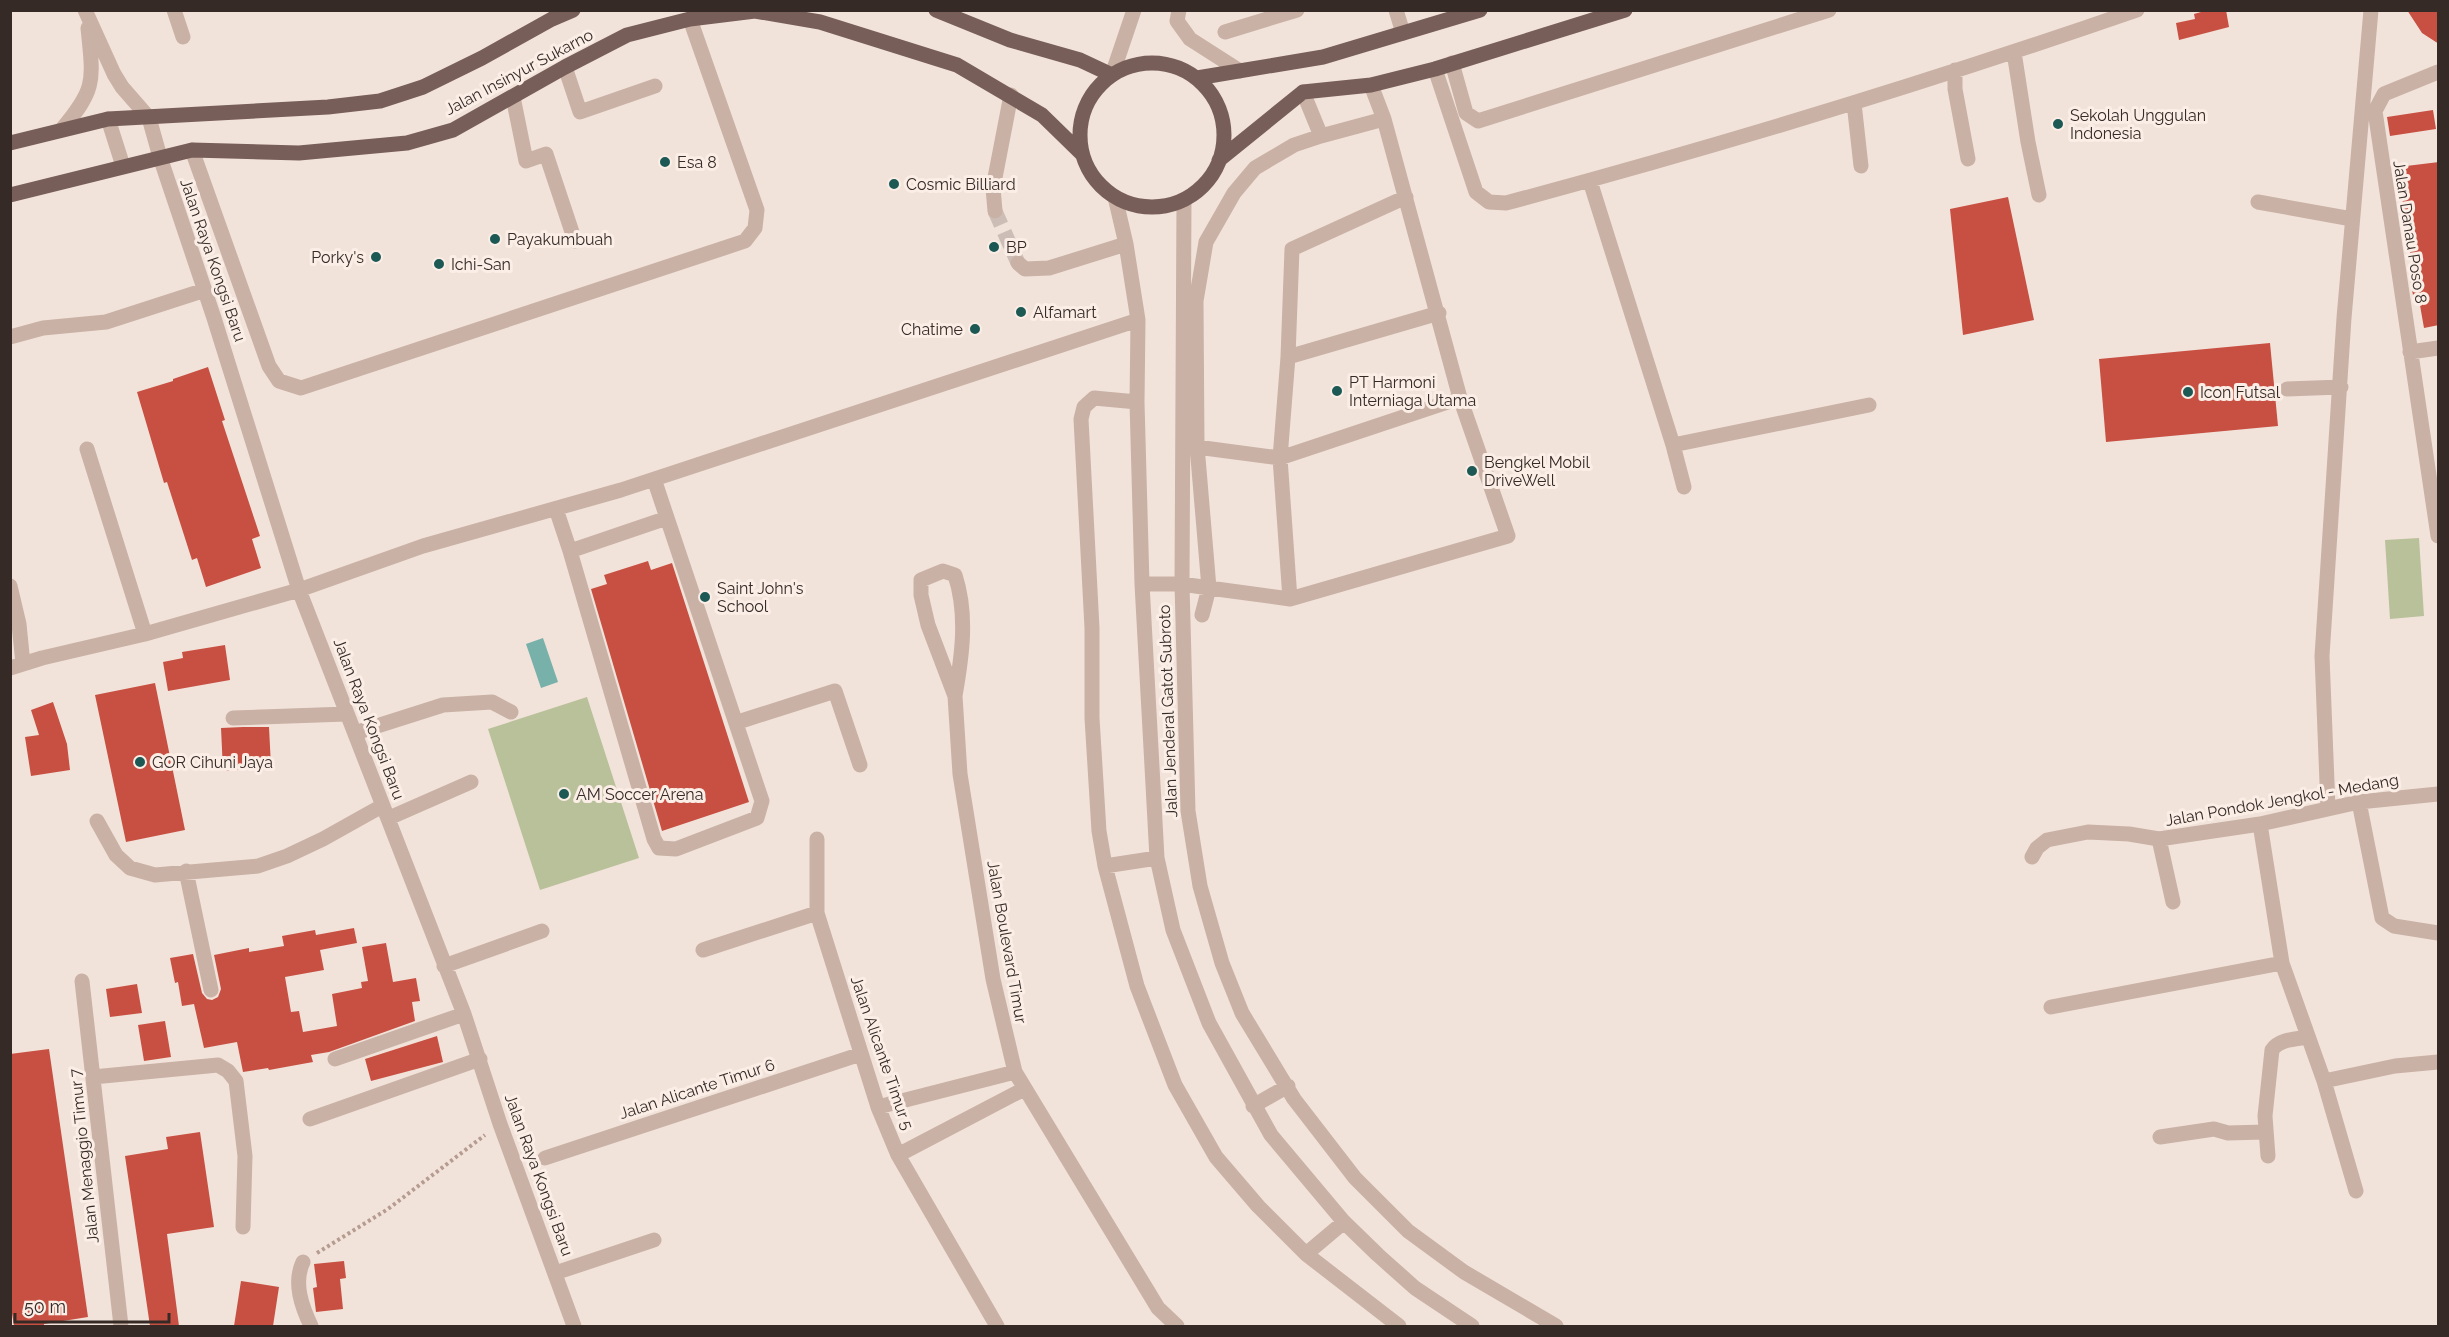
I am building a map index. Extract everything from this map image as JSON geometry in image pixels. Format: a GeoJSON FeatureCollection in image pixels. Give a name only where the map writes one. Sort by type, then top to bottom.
{"type":"FeatureCollection","features":[{"type":"Feature","properties":{"kind":"main road","name":"Jalan Insinyur Sukarno"},"geometry":{"type":"LineString","coordinates":[[10,143],[108,119],[328,107],[380,101],[423,87],[573,10]]}},
{"type":"Feature","properties":{"kind":"main road"},"geometry":{"type":"LineString","coordinates":[[936,10],[1010,40],[1080,60],[1112,75]]}},
{"type":"Feature","properties":{"kind":"main road"},"geometry":{"type":"LineString","coordinates":[[1197,78],[1323,57],[1480,10]]}},
{"type":"Feature","properties":{"kind":"main road"},"geometry":{"type":"LineString","coordinates":[[1219,160],[1304,92],[1371,85],[1435,69],[1625,10]]}},
{"type":"Feature","properties":{"kind":"main road","name":"Jalan Insinyur Sukarno"},"geometry":{"type":"LineString","coordinates":[[10,195],[192,150],[299,153],[406,143],[453,130],[627,35],[690,19],[755,11],[820,22],[957,65],[1042,115],[1082,154]]}},
{"type":"Feature","properties":{"kind":"main road"},"geometry":{"type":"LineString","coordinates":[[1164,63],[1197,78],[1209,91],[1218,107],[1223,124],[1223,142],[1219,160],[1211,176],[1199,190],[1184,200],[1167,206],[1149,207],[1131,204],[1115,197],[1100,185],[1089,171],[1082,154],[1080,136],[1085,110],[1098,86],[1112,75],[1128,66],[1164,63]]}},
{"type":"Feature","properties":{"kind":"street"},"geometry":{"type":"LineString","coordinates":[[174,10],[183,37]]}},
{"type":"Feature","properties":{"kind":"street"},"geometry":{"type":"LineString","coordinates":[[1112,75],[1134,10]]}},
{"type":"Feature","properties":{"kind":"street"},"geometry":{"type":"LineString","coordinates":[[1179,10],[1177,21],[1190,39],[1240,71]]}},
{"type":"Feature","properties":{"kind":"street"},"geometry":{"type":"LineString","coordinates":[[1225,32],[1297,10]]}},
{"type":"Feature","properties":{"kind":"street"},"geometry":{"type":"LineString","coordinates":[[1396,10],[1403,33]]}},
{"type":"Feature","properties":{"kind":"street"},"geometry":{"type":"LineString","coordinates":[[1452,63],[1466,113],[1478,121],[1829,10]]}},
{"type":"Feature","properties":{"kind":"street"},"geometry":{"type":"LineString","coordinates":[[1435,69],[1476,192],[1489,202],[1506,203],[1590,181],[1854,103],[2137,10]]}},
{"type":"Feature","properties":{"kind":"street"},"geometry":{"type":"LineString","coordinates":[[2328,808],[2322,656],[2352,219],[2371,10]]}},
{"type":"Feature","properties":{"kind":"street"},"geometry":{"type":"LineString","coordinates":[[86,13],[122,87],[149,118]]}},
{"type":"Feature","properties":{"kind":"street"},"geometry":{"type":"LineString","coordinates":[[62,129],[83,105],[91,83],[86,13]]}},
{"type":"Feature","properties":{"kind":"street"},"geometry":{"type":"LineString","coordinates":[[192,150],[269,366],[279,381],[301,388],[745,241],[755,228],[757,210],[690,19]]}},
{"type":"Feature","properties":{"kind":"street"},"geometry":{"type":"LineString","coordinates":[[2014,52],[2039,195]]}},
{"type":"Feature","properties":{"kind":"street"},"geometry":{"type":"LineString","coordinates":[[565,67],[580,112],[655,86]]}},
{"type":"Feature","properties":{"kind":"street"},"geometry":{"type":"LineString","coordinates":[[1954,70],[1955,89],[1968,159]]}},
{"type":"Feature","properties":{"kind":"street","name":"Jalan Danau Poso 8"},"geometry":{"type":"LineString","coordinates":[[2439,72],[2384,94],[2375,111],[2439,536]]}},
{"type":"Feature","properties":{"kind":"street"},"geometry":{"type":"LineString","coordinates":[[1142,584],[1182,584],[1290,599],[1508,536],[1460,399],[1439,314],[1384,119],[1371,85]]}},
{"type":"Feature","properties":{"kind":"street"},"geometry":{"type":"LineString","coordinates":[[1304,92],[1321,136]]}},
{"type":"Feature","properties":{"kind":"street"},"geometry":{"type":"LineString","coordinates":[[995,211],[993,188],[1011,95]]}},
{"type":"Feature","properties":{"kind":"street"},"geometry":{"type":"LineString","coordinates":[[513,97],[526,161],[546,154],[575,241]]}},
{"type":"Feature","properties":{"kind":"street"},"geometry":{"type":"LineString","coordinates":[[1854,103],[1861,166]]}},
{"type":"Feature","properties":{"kind":"street","name":"Jalan Raya Kongsi Baru"},"geometry":{"type":"LineString","coordinates":[[149,118],[299,590],[464,1014],[500,1124],[574,1326]]}},
{"type":"Feature","properties":{"kind":"street"},"geometry":{"type":"LineString","coordinates":[[108,119],[123,166]]}},
{"type":"Feature","properties":{"kind":"street"},"geometry":{"type":"LineString","coordinates":[[1202,615],[1209,588],[1190,446],[1196,301],[1206,242],[1234,193],[1255,168],[1294,145],[1384,119]]}},
{"type":"Feature","properties":{"kind":"street"},"geometry":{"type":"LineString","coordinates":[[1590,181],[1673,445],[1684,487]]}},
{"type":"Feature","properties":{"kind":"street","name":"Jalan Jenderal Gatot Subroto"},"geometry":{"type":"LineString","coordinates":[[1115,197],[1126,244],[1138,320],[1137,402],[1142,584],[1157,858],[1173,930],[1209,1023],[1271,1135],[1344,1222],[1415,1288],[1472,1326]]}},
{"type":"Feature","properties":{"kind":"street"},"geometry":{"type":"LineString","coordinates":[[1290,599],[1280,458],[1288,357],[1292,249],[1406,197]]}},
{"type":"Feature","properties":{"kind":"street","name":"Jalan Jenderal Gatot Subroto"},"geometry":{"type":"LineString","coordinates":[[1184,200],[1190,446],[1182,584],[1188,811],[1200,886],[1222,963],[1242,1013],[1294,1099],[1355,1178],[1408,1231],[1464,1272],[1556,1326]]}},
{"type":"Feature","properties":{"kind":"street"},"geometry":{"type":"LineString","coordinates":[[2258,202],[2352,219]]}},
{"type":"Feature","properties":{"kind":"street"},"geometry":{"type":"LineString","coordinates":[[1018,263],[1025,269],[1049,268],[1126,244]]}},
{"type":"Feature","properties":{"kind":"street"},"geometry":{"type":"LineString","coordinates":[[10,337],[43,328],[106,322],[205,290]]}},
{"type":"Feature","properties":{"kind":"street"},"geometry":{"type":"LineString","coordinates":[[1288,357],[1439,314]]}},
{"type":"Feature","properties":{"kind":"street"},"geometry":{"type":"LineString","coordinates":[[10,586],[19,624],[17,666],[145,634],[299,590],[423,546],[654,479],[1138,320]]}},
{"type":"Feature","properties":{"kind":"street"},"geometry":{"type":"LineString","coordinates":[[2410,352],[2439,348]]}},
{"type":"Feature","properties":{"kind":"street"},"geometry":{"type":"LineString","coordinates":[[2287,389],[2341,387]]}},
{"type":"Feature","properties":{"kind":"street"},"geometry":{"type":"LineString","coordinates":[[1137,402],[1094,398],[1084,407],[1081,419],[1092,628],[1093,729],[1099,831],[1105,866],[1137,986],[1175,1085],[1216,1157],[1258,1206],[1306,1254],[1399,1326]]}},
{"type":"Feature","properties":{"kind":"street"},"geometry":{"type":"LineString","coordinates":[[1190,446],[1280,458],[1460,399]]}},
{"type":"Feature","properties":{"kind":"street"},"geometry":{"type":"LineString","coordinates":[[1673,445],[1869,405]]}},
{"type":"Feature","properties":{"kind":"street"},"geometry":{"type":"LineString","coordinates":[[87,449],[145,634]]}},
{"type":"Feature","properties":{"kind":"street"},"geometry":{"type":"LineString","coordinates":[[556,508],[654,839],[659,848],[676,849],[758,818],[762,801],[738,722],[654,479]]}},
{"type":"Feature","properties":{"kind":"street"},"geometry":{"type":"LineString","coordinates":[[570,551],[667,518]]}},
{"type":"Feature","properties":{"kind":"street","name":"Jalan Boulevard Timur"},"geometry":{"type":"LineString","coordinates":[[955,696],[928,626],[921,595],[921,580],[943,571],[955,575],[960,590],[964,642],[955,696],[960,774],[993,979],[1015,1072],[1158,1308],[1177,1326]]}},
{"type":"Feature","properties":{"kind":"street"},"geometry":{"type":"LineString","coordinates":[[738,722],[835,690],[860,765]]}},
{"type":"Feature","properties":{"kind":"street"},"geometry":{"type":"LineString","coordinates":[[355,733],[442,705],[492,702],[510,712]]}},
{"type":"Feature","properties":{"kind":"street"},"geometry":{"type":"LineString","coordinates":[[233,718],[347,714]]}},
{"type":"Feature","properties":{"kind":"street"},"geometry":{"type":"LineString","coordinates":[[97,821],[116,855],[130,868],[155,875],[258,866],[385,812],[471,782]]}},
{"type":"Feature","properties":{"kind":"street","name":"Jalan Pondok Jengkol - Medang"},"geometry":{"type":"LineString","coordinates":[[2032,857],[2037,848],[2047,840],[2088,832],[2129,834],[2158,839],[2260,824],[2359,802],[2439,794]]}},
{"type":"Feature","properties":{"kind":"street"},"geometry":{"type":"LineString","coordinates":[[2359,802],[2382,918],[2394,926],[2439,933]]}},
{"type":"Feature","properties":{"kind":"street"},"geometry":{"type":"LineString","coordinates":[[2260,824],[2282,963],[2324,1081],[2356,1191]]}},
{"type":"Feature","properties":{"kind":"street","name":"Jalan Alicante Timur 5"},"geometry":{"type":"LineString","coordinates":[[817,839],[817,913],[878,1107],[898,1155],[997,1326]]}},
{"type":"Feature","properties":{"kind":"street"},"geometry":{"type":"LineString","coordinates":[[2158,839],[2173,902]]}},
{"type":"Feature","properties":{"kind":"street"},"geometry":{"type":"LineString","coordinates":[[1105,866],[1157,858]]}},
{"type":"Feature","properties":{"kind":"street"},"geometry":{"type":"LineString","coordinates":[[186,872],[211,990]]}},
{"type":"Feature","properties":{"kind":"street"},"geometry":{"type":"LineString","coordinates":[[702,950],[817,913]]}},
{"type":"Feature","properties":{"kind":"street"},"geometry":{"type":"LineString","coordinates":[[444,966],[542,931]]}},
{"type":"Feature","properties":{"kind":"street"},"geometry":{"type":"LineString","coordinates":[[2051,1007],[2282,963]]}},
{"type":"Feature","properties":{"kind":"street","name":"Jalan Menaggio Timur 7"},"geometry":{"type":"LineString","coordinates":[[82,981],[121,1326]]}},
{"type":"Feature","properties":{"kind":"street"},"geometry":{"type":"LineString","coordinates":[[335,1059],[464,1014]]}},
{"type":"Feature","properties":{"kind":"street"},"geometry":{"type":"LineString","coordinates":[[2268,1156],[2265,1110],[2274,1046],[2281,1042],[2308,1037]]}},
{"type":"Feature","properties":{"kind":"street","name":"Jalan Alicante Timur 6"},"geometry":{"type":"LineString","coordinates":[[545,1158],[861,1054]]}},
{"type":"Feature","properties":{"kind":"street"},"geometry":{"type":"LineString","coordinates":[[310,1119],[480,1059]]}},
{"type":"Feature","properties":{"kind":"street"},"geometry":{"type":"LineString","coordinates":[[2324,1081],[2395,1066],[2439,1062]]}},
{"type":"Feature","properties":{"kind":"street"},"geometry":{"type":"LineString","coordinates":[[93,1077],[218,1065],[228,1071],[236,1081],[245,1156],[243,1227]]}},
{"type":"Feature","properties":{"kind":"street"},"geometry":{"type":"LineString","coordinates":[[878,1107],[1015,1072]]}},
{"type":"Feature","properties":{"kind":"street"},"geometry":{"type":"LineString","coordinates":[[1253,1106],[1288,1086]]}},
{"type":"Feature","properties":{"kind":"street"},"geometry":{"type":"LineString","coordinates":[[898,1155],[1024,1089]]}},
{"type":"Feature","properties":{"kind":"street"},"geometry":{"type":"LineString","coordinates":[[2160,1137],[2205,1129],[2228,1133],[2265,1132]]}},
{"type":"Feature","properties":{"kind":"street"},"geometry":{"type":"LineString","coordinates":[[1306,1254],[1344,1222]]}},
{"type":"Feature","properties":{"kind":"street"},"geometry":{"type":"LineString","coordinates":[[555,1273],[654,1240]]}},
{"type":"Feature","properties":{"kind":"street"},"geometry":{"type":"LineString","coordinates":[[303,1262],[299,1274],[300,1293],[303,1309],[311,1326]]}},
{"type":"Feature","properties":{"kind":"path"},"geometry":{"type":"LineString","coordinates":[[303,1262],[388,1209],[500,1124]]}},
{"type":"Feature","properties":{"kind":"green space"},"geometry":{"type":"Polygon","coordinates":[[[2419,538],[2424,616],[2390,619],[2385,540],[2419,538]]]}},
{"type":"Feature","properties":{"kind":"green space","name":"AM Soccer Arena"},"geometry":{"type":"Polygon","coordinates":[[[587,697],[639,858],[540,890],[488,729],[587,697]]]}},
{"type":"Feature","properties":{"kind":"water"},"geometry":{"type":"Polygon","coordinates":[[[543,638],[558,682],[541,688],[526,644],[543,638]]]}},
{"type":"Feature","properties":{"kind":"building"},"geometry":{"type":"Polygon","coordinates":[[[2208,10],[2226,10],[2229,27],[2179,40],[2176,23],[2195,19],[2194,14],[2208,10]]]}},
{"type":"Feature","properties":{"kind":"building"},"geometry":{"type":"Polygon","coordinates":[[[2407,10],[2439,10],[2439,44],[2422,33],[2407,10]]]}},
{"type":"Feature","properties":{"kind":"building"},"geometry":{"type":"Polygon","coordinates":[[[2433,110],[2436,129],[2390,136],[2387,117],[2433,110]]]}},
{"type":"Feature","properties":{"kind":"building"},"geometry":{"type":"Polygon","coordinates":[[[2439,162],[2439,325],[2424,328],[2418,294],[2413,295],[2410,279],[2415,279],[2407,236],[2403,237],[2401,219],[2405,219],[2398,167],[2439,162]]]}},
{"type":"Feature","properties":{"kind":"building"},"geometry":{"type":"Polygon","coordinates":[[[2008,197],[2034,320],[1963,335],[1950,209],[2008,197]]]}},
{"type":"Feature","properties":{"kind":"building","name":"Icon Futsal"},"geometry":{"type":"Polygon","coordinates":[[[2270,343],[2278,426],[2106,442],[2099,359],[2270,343]]]}},
{"type":"Feature","properties":{"kind":"building"},"geometry":{"type":"Polygon","coordinates":[[[208,367],[225,420],[222,421],[260,536],[252,539],[261,568],[206,587],[197,558],[192,560],[167,482],[164,483],[137,392],[208,367]]]}},
{"type":"Feature","properties":{"kind":"building"},"geometry":{"type":"Polygon","coordinates":[[[648,561],[651,570],[672,563],[749,802],[662,831],[591,589],[607,584],[604,575],[648,561]]]}},
{"type":"Feature","properties":{"kind":"building"},"geometry":{"type":"Polygon","coordinates":[[[225,645],[230,680],[168,691],[163,662],[183,658],[182,652],[225,645]]]}},
{"type":"Feature","properties":{"kind":"building","name":"GOR Cihuni Jaya"},"geometry":{"type":"Polygon","coordinates":[[[155,683],[185,830],[126,842],[95,695],[155,683]]]}},
{"type":"Feature","properties":{"kind":"building"},"geometry":{"type":"Polygon","coordinates":[[[53,702],[67,744],[70,770],[31,776],[25,737],[39,735],[31,710],[53,702]]]}},
{"type":"Feature","properties":{"kind":"building"},"geometry":{"type":"Polygon","coordinates":[[[269,727],[271,766],[223,771],[221,728],[269,727]]]}},
{"type":"Feature","properties":{"kind":"building"},"geometry":{"type":"Polygon","coordinates":[[[354,928],[357,943],[320,950],[324,970],[285,977],[291,1012],[299,1011],[303,1032],[337,1026],[332,994],[362,988],[361,982],[368,981],[362,947],[386,943],[393,982],[416,978],[420,1001],[412,1002],[415,1021],[329,1052],[311,1055],[313,1062],[269,1070],[268,1068],[243,1072],[237,1042],[204,1048],[194,1004],[182,1006],[178,982],[175,983],[170,958],[193,954],[202,993],[207,999],[212,1000],[218,997],[221,989],[214,955],[249,948],[249,952],[284,946],[282,936],[315,930],[316,935],[354,928]]]}},
{"type":"Feature","properties":{"kind":"building"},"geometry":{"type":"Polygon","coordinates":[[[137,984],[142,1013],[110,1017],[106,989],[137,984]]]}},
{"type":"Feature","properties":{"kind":"building"},"geometry":{"type":"Polygon","coordinates":[[[165,1021],[171,1057],[144,1061],[138,1025],[165,1021]]]}},
{"type":"Feature","properties":{"kind":"building"},"geometry":{"type":"Polygon","coordinates":[[[437,1036],[443,1062],[371,1081],[365,1059],[437,1036]]]}},
{"type":"Feature","properties":{"kind":"building"},"geometry":{"type":"Polygon","coordinates":[[[49,1049],[88,1317],[44,1324],[44,1326],[14,1326],[10,1301],[10,1054],[49,1049]]]}},
{"type":"Feature","properties":{"kind":"building"},"geometry":{"type":"Polygon","coordinates":[[[200,1132],[214,1227],[167,1234],[179,1326],[150,1326],[125,1156],[168,1149],[166,1137],[200,1132]]]}},
{"type":"Feature","properties":{"kind":"building"},"geometry":{"type":"Polygon","coordinates":[[[344,1261],[346,1278],[340,1279],[343,1309],[316,1312],[313,1288],[317,1287],[314,1264],[344,1261]]]}},
{"type":"Feature","properties":{"kind":"building"},"geometry":{"type":"Polygon","coordinates":[[[241,1281],[279,1287],[273,1326],[234,1326],[241,1281]]]}},
{"type":"Feature","properties":{"kind":"tunnel"},"geometry":{"type":"LineString","coordinates":[[995,211],[1018,263]]}},
{"type":"Feature","properties":{"kind":"place","name":"Sekolah Unggulan Indonesia"},"geometry":{"type":"Point","coordinates":[2058,124]}},
{"type":"Feature","properties":{"kind":"place","name":"Esa 8"},"geometry":{"type":"Point","coordinates":[665,162]}},
{"type":"Feature","properties":{"kind":"place","name":"Cosmic Billiard"},"geometry":{"type":"Point","coordinates":[894,184]}},
{"type":"Feature","properties":{"kind":"place","name":"Payakumbuah"},"geometry":{"type":"Point","coordinates":[495,239]}},
{"type":"Feature","properties":{"kind":"place","name":"BP"},"geometry":{"type":"Point","coordinates":[994,247]}},
{"type":"Feature","properties":{"kind":"place","name":"Porky's"},"geometry":{"type":"Point","coordinates":[376,257]}},
{"type":"Feature","properties":{"kind":"place","name":"Ichi-San"},"geometry":{"type":"Point","coordinates":[439,264]}},
{"type":"Feature","properties":{"kind":"place","name":"Alfamart"},"geometry":{"type":"Point","coordinates":[1021,312]}},
{"type":"Feature","properties":{"kind":"place","name":"Chatime"},"geometry":{"type":"Point","coordinates":[975,329]}},
{"type":"Feature","properties":{"kind":"place","name":"PT Harmoni Interniaga Utama"},"geometry":{"type":"Point","coordinates":[1337,391]}},
{"type":"Feature","properties":{"kind":"place","name":"Icon Futsal"},"geometry":{"type":"Point","coordinates":[2188,392]}},
{"type":"Feature","properties":{"kind":"place","name":"Bengkel Mobil DriveWell"},"geometry":{"type":"Point","coordinates":[1472,471]}},
{"type":"Feature","properties":{"kind":"place","name":"Saint John's School"},"geometry":{"type":"Point","coordinates":[705,597]}},
{"type":"Feature","properties":{"kind":"place","name":"GOR Cihuni Jaya"},"geometry":{"type":"Point","coordinates":[140,762]}},
{"type":"Feature","properties":{"kind":"place","name":"AM Soccer Arena"},"geometry":{"type":"Point","coordinates":[564,794]}}]}
